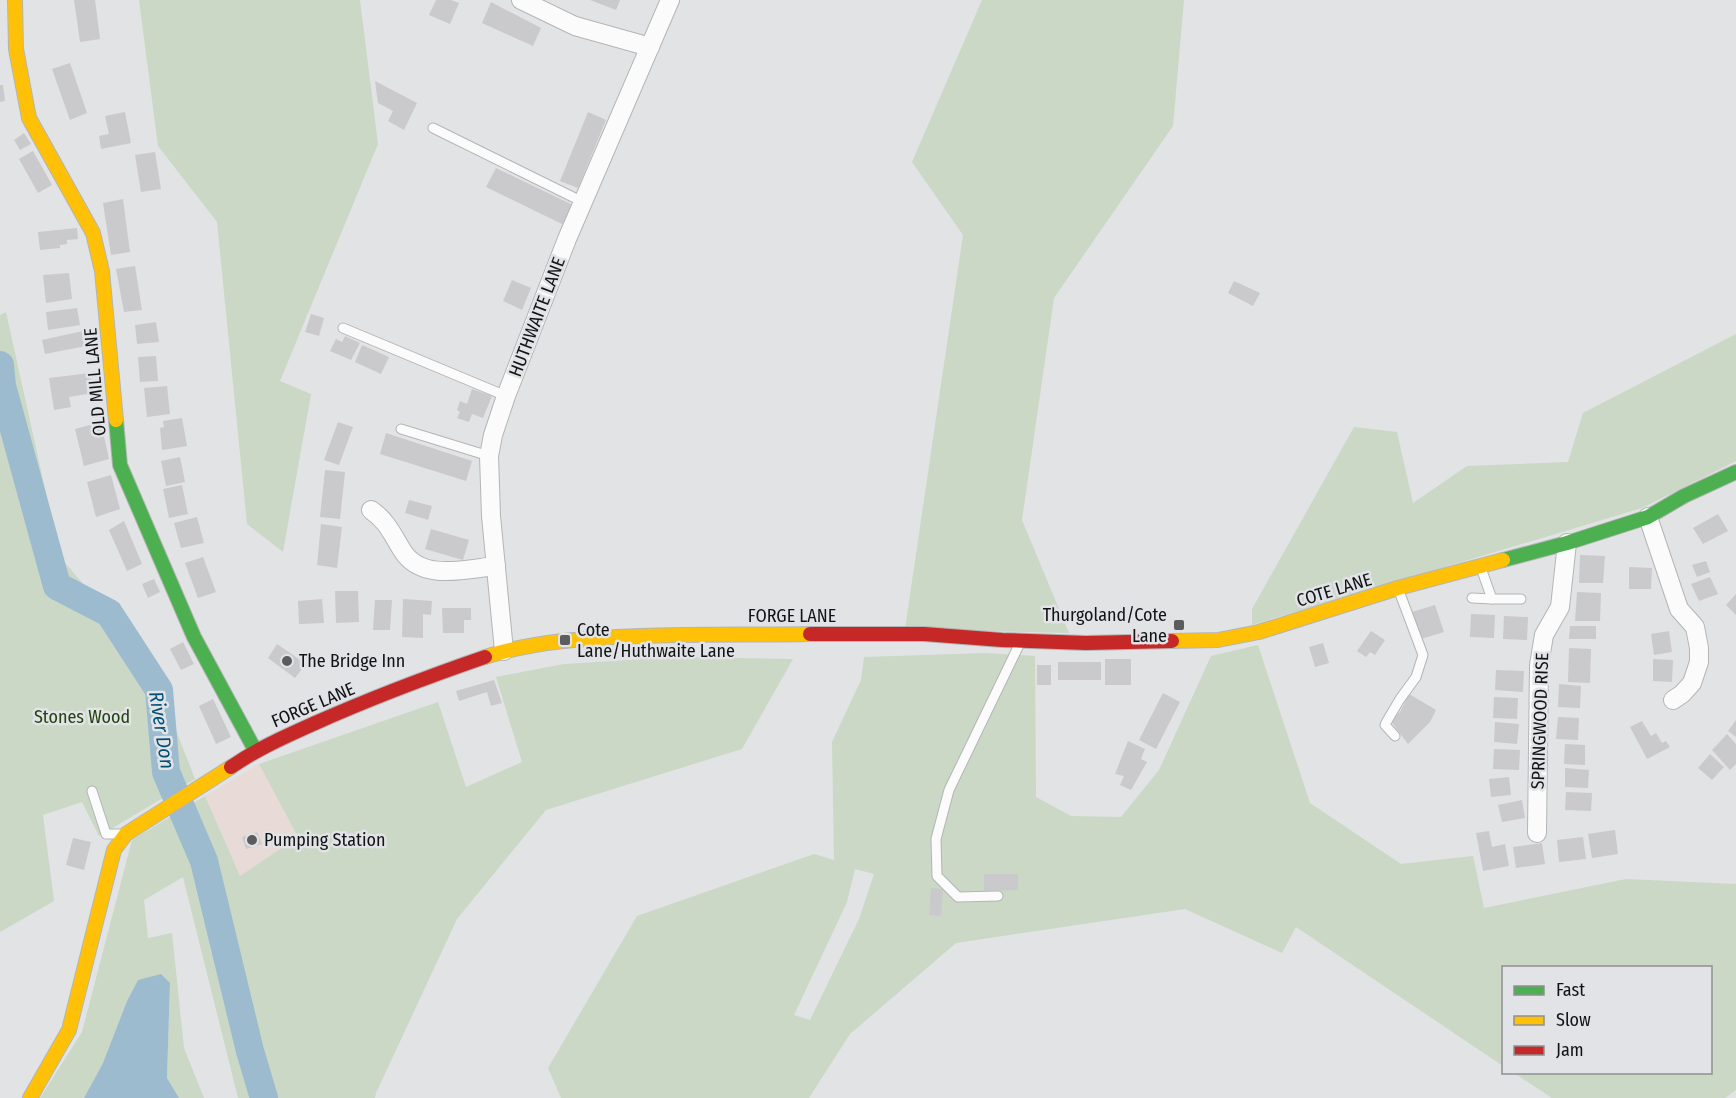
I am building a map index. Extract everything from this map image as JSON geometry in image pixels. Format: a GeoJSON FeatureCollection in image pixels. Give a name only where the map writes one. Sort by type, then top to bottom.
{"type":"FeatureCollection","features":[{"type":"Feature","properties":{"kind":"street","name":"OLD MILL LANE"},"geometry":{"type":"LineString","coordinates":[[15,0],[16,49],[29,118],[93,233],[102,272],[120,465],[194,637],[255,750]]}},
{"type":"Feature","properties":{"kind":"street"},"geometry":{"type":"LineString","coordinates":[[521,0],[575,26],[650,47]]}},
{"type":"Feature","properties":{"kind":"street","name":"HUTHWAITE LANE"},"geometry":{"type":"LineString","coordinates":[[504,651],[491,516],[489,456],[493,435],[506,396],[583,202],[670,0]]}},
{"type":"Feature","properties":{"kind":"street","name":"COTE LANE"},"geometry":{"type":"LineString","coordinates":[[924,634],[1086,643],[1218,640],[1259,632],[1398,588],[1567,543],[1648,517],[1684,496],[1736,472]]}},
{"type":"Feature","properties":{"kind":"street"},"geometry":{"type":"LineString","coordinates":[[369,507],[386,523],[408,559],[424,569],[496,566]]}},
{"type":"Feature","properties":{"kind":"street"},"geometry":{"type":"LineString","coordinates":[[1648,517],[1679,609],[1695,627],[1699,648],[1699,662],[1692,683],[1673,700]]}},
{"type":"Feature","properties":{"kind":"street","name":"SPRINGWOOD RISE"},"geometry":{"type":"LineString","coordinates":[[1537,833],[1539,665],[1544,635],[1560,607],[1567,543]]}},
{"type":"Feature","properties":{"kind":"street","name":"FORGE LANE"},"geometry":{"type":"LineString","coordinates":[[30,1098],[69,1030],[114,850],[126,834],[255,750],[346,709],[433,675],[504,651],[596,638],[817,633],[924,634]]}},
{"type":"Feature","properties":{"kind":"lane"},"geometry":{"type":"LineString","coordinates":[[433,128],[583,202]]}},
{"type":"Feature","properties":{"kind":"lane"},"geometry":{"type":"LineString","coordinates":[[343,328],[506,396]]}},
{"type":"Feature","properties":{"kind":"lane"},"geometry":{"type":"LineString","coordinates":[[401,429],[489,456]]}},
{"type":"Feature","properties":{"kind":"lane"},"geometry":{"type":"LineString","coordinates":[[1480,566],[1492,599]]}},
{"type":"Feature","properties":{"kind":"lane"},"geometry":{"type":"LineString","coordinates":[[1395,736],[1386,725],[1387,721],[1416,677],[1423,655],[1398,588]]}},
{"type":"Feature","properties":{"kind":"lane"},"geometry":{"type":"LineString","coordinates":[[1472,598],[1521,599]]}},
{"type":"Feature","properties":{"kind":"lane"},"geometry":{"type":"LineString","coordinates":[[998,896],[958,897],[938,876],[936,839],[949,790],[1021,640]]}},
{"type":"Feature","properties":{"kind":"lane"},"geometry":{"type":"LineString","coordinates":[[92,791],[106,834],[126,834]]}},
{"type":"Feature","properties":{"kind":"shaded area"},"geometry":{"type":"Polygon","coordinates":[[[259,764],[298,837],[240,876],[205,796],[259,764]]]}},
{"type":"Feature","properties":{"kind":"green space"},"geometry":{"type":"Polygon","coordinates":[[[139,0],[360,0],[378,144],[280,381],[311,394],[283,552],[247,524],[217,222],[158,146],[139,0]]]}},
{"type":"Feature","properties":{"kind":"green space"},"geometry":{"type":"Polygon","coordinates":[[[982,0],[1184,0],[1173,126],[1054,298],[1022,520],[1069,633],[905,629],[963,235],[912,162],[982,0]]]}},
{"type":"Feature","properties":{"kind":"green space","name":"Stones Wood"},"geometry":{"type":"Polygon","coordinates":[[[6,312],[60,557],[149,661],[195,779],[99,836],[82,802],[43,815],[54,901],[0,932],[0,315],[6,312]]]}},
{"type":"Feature","properties":{"kind":"green space"},"geometry":{"type":"Polygon","coordinates":[[[1736,334],[1736,461],[1642,508],[1252,625],[1252,609],[1354,427],[1397,432],[1413,503],[1467,466],[1568,462],[1583,413],[1736,334]]]}},
{"type":"Feature","properties":{"kind":"green space"},"geometry":{"type":"Polygon","coordinates":[[[1258,645],[1310,803],[1401,864],[1473,856],[1484,908],[1626,879],[1736,884],[1736,1090],[1725,1098],[1552,1098],[1516,1074],[1712,1074],[1712,966],[1502,966],[1502,1065],[1296,927],[1282,953],[1185,909],[956,943],[850,1034],[809,1098],[561,1098],[548,1068],[637,916],[814,854],[834,860],[832,742],[861,680],[864,657],[986,653],[1035,656],[1036,797],[1071,816],[1121,817],[1159,770],[1211,656],[1258,645]],[[855,869],[847,902],[794,1015],[810,1020],[859,919],[874,874],[855,869]]]}},
{"type":"Feature","properties":{"kind":"green space"},"geometry":{"type":"Polygon","coordinates":[[[676,657],[793,659],[742,749],[546,810],[457,919],[375,1098],[238,1098],[183,877],[144,900],[148,938],[172,933],[184,1048],[204,1098],[179,1098],[167,1078],[170,983],[138,980],[127,1001],[103,1063],[84,1098],[40,1098],[82,1032],[132,840],[205,796],[240,876],[298,837],[259,764],[438,702],[466,787],[522,762],[496,677],[564,664],[676,657]]]}},
{"type":"Feature","properties":{"kind":"water"},"geometry":{"type":"Polygon","coordinates":[[[161,974],[170,983],[167,1078],[179,1098],[84,1098],[103,1063],[127,1001],[138,980],[161,974]]]}},
{"type":"Feature","properties":{"kind":"building"},"geometry":{"type":"Polygon","coordinates":[[[74,0],[95,0],[100,39],[80,42],[74,0]]]}},
{"type":"Feature","properties":{"kind":"building"},"geometry":{"type":"Polygon","coordinates":[[[436,0],[451,0],[459,3],[450,24],[429,15],[436,0]]]}},
{"type":"Feature","properties":{"kind":"building"},"geometry":{"type":"Polygon","coordinates":[[[590,0],[620,0],[616,10],[590,0]]]}},
{"type":"Feature","properties":{"kind":"building"},"geometry":{"type":"Polygon","coordinates":[[[491,2],[541,28],[533,46],[482,23],[491,2]]]}},
{"type":"Feature","properties":{"kind":"building"},"geometry":{"type":"Polygon","coordinates":[[[70,63],[87,113],[70,120],[52,69],[70,63]]]}},
{"type":"Feature","properties":{"kind":"building"},"geometry":{"type":"Polygon","coordinates":[[[375,81],[417,103],[404,130],[388,121],[393,111],[378,103],[375,81]]]}},
{"type":"Feature","properties":{"kind":"building"},"geometry":{"type":"Polygon","coordinates":[[[0,85],[3,85],[5,101],[0,102],[0,85]]]}},
{"type":"Feature","properties":{"kind":"building"},"geometry":{"type":"Polygon","coordinates":[[[125,112],[131,143],[101,149],[99,136],[109,134],[105,116],[125,112]]]}},
{"type":"Feature","properties":{"kind":"building"},"geometry":{"type":"Polygon","coordinates":[[[588,112],[606,120],[578,188],[560,181],[588,112]]]}},
{"type":"Feature","properties":{"kind":"building"},"geometry":{"type":"Polygon","coordinates":[[[24,133],[31,144],[20,150],[14,140],[24,133]]]}},
{"type":"Feature","properties":{"kind":"building"},"geometry":{"type":"Polygon","coordinates":[[[33,151],[52,185],[38,193],[19,159],[33,151]]]}},
{"type":"Feature","properties":{"kind":"building"},"geometry":{"type":"Polygon","coordinates":[[[155,152],[161,189],[141,192],[135,155],[155,152]]]}},
{"type":"Feature","properties":{"kind":"building"},"geometry":{"type":"Polygon","coordinates":[[[496,168],[575,206],[566,226],[486,187],[496,168]]]}},
{"type":"Feature","properties":{"kind":"building"},"geometry":{"type":"Polygon","coordinates":[[[123,199],[130,252],[111,255],[103,203],[123,199]]]}},
{"type":"Feature","properties":{"kind":"building"},"geometry":{"type":"Polygon","coordinates":[[[77,228],[78,239],[67,240],[67,244],[60,245],[60,248],[40,250],[38,232],[77,228]]]}},
{"type":"Feature","properties":{"kind":"building"},"geometry":{"type":"Polygon","coordinates":[[[135,266],[142,310],[124,312],[116,269],[135,266]]]}},
{"type":"Feature","properties":{"kind":"building"},"geometry":{"type":"Polygon","coordinates":[[[69,273],[72,299],[46,303],[43,275],[69,273]]]}},
{"type":"Feature","properties":{"kind":"building"},"geometry":{"type":"Polygon","coordinates":[[[512,280],[531,288],[522,310],[503,301],[512,280]]]}},
{"type":"Feature","properties":{"kind":"building"},"geometry":{"type":"Polygon","coordinates":[[[1234,281],[1260,293],[1253,306],[1228,293],[1234,281]]]}},
{"type":"Feature","properties":{"kind":"building"},"geometry":{"type":"Polygon","coordinates":[[[77,308],[80,325],[48,330],[46,312],[77,308]]]}},
{"type":"Feature","properties":{"kind":"building"},"geometry":{"type":"Polygon","coordinates":[[[311,314],[324,318],[319,336],[305,332],[311,314]]]}},
{"type":"Feature","properties":{"kind":"building"},"geometry":{"type":"Polygon","coordinates":[[[156,322],[159,342],[137,344],[135,325],[156,322]]]}},
{"type":"Feature","properties":{"kind":"building"},"geometry":{"type":"Polygon","coordinates":[[[83,331],[86,346],[45,354],[42,340],[83,331]]]}},
{"type":"Feature","properties":{"kind":"building"},"geometry":{"type":"Polygon","coordinates":[[[345,336],[360,343],[351,360],[330,351],[336,339],[342,342],[345,336]]]}},
{"type":"Feature","properties":{"kind":"building"},"geometry":{"type":"Polygon","coordinates":[[[362,345],[389,357],[381,374],[355,362],[362,345]]]}},
{"type":"Feature","properties":{"kind":"building"},"geometry":{"type":"Polygon","coordinates":[[[156,356],[158,381],[140,382],[138,357],[156,356]]]}},
{"type":"Feature","properties":{"kind":"building"},"geometry":{"type":"Polygon","coordinates":[[[90,373],[93,393],[69,397],[71,407],[54,410],[49,378],[90,373]]]}},
{"type":"Feature","properties":{"kind":"building"},"geometry":{"type":"Polygon","coordinates":[[[167,386],[170,414],[147,417],[144,388],[167,386]]]}},
{"type":"Feature","properties":{"kind":"building"},"geometry":{"type":"Polygon","coordinates":[[[472,389],[492,396],[483,418],[472,414],[469,422],[457,418],[460,412],[457,410],[460,401],[467,404],[472,389]]]}},
{"type":"Feature","properties":{"kind":"building"},"geometry":{"type":"Polygon","coordinates":[[[182,418],[187,446],[162,450],[160,428],[164,427],[163,421],[182,418]]]}},
{"type":"Feature","properties":{"kind":"building"},"geometry":{"type":"Polygon","coordinates":[[[101,422],[109,459],[84,466],[75,429],[101,422]]]}},
{"type":"Feature","properties":{"kind":"building"},"geometry":{"type":"Polygon","coordinates":[[[338,422],[353,427],[339,465],[324,460],[338,422]]]}},
{"type":"Feature","properties":{"kind":"building"},"geometry":{"type":"Polygon","coordinates":[[[386,433],[472,461],[466,481],[380,454],[386,433]]]}},
{"type":"Feature","properties":{"kind":"building"},"geometry":{"type":"Polygon","coordinates":[[[180,457],[185,482],[166,486],[161,461],[180,457]]]}},
{"type":"Feature","properties":{"kind":"building"},"geometry":{"type":"Polygon","coordinates":[[[325,470],[345,472],[340,519],[320,517],[325,470]]]}},
{"type":"Feature","properties":{"kind":"building"},"geometry":{"type":"Polygon","coordinates":[[[111,475],[120,509],[96,517],[87,482],[111,475]]]}},
{"type":"Feature","properties":{"kind":"building"},"geometry":{"type":"Polygon","coordinates":[[[182,485],[188,514],[169,518],[163,489],[182,485]]]}},
{"type":"Feature","properties":{"kind":"building"},"geometry":{"type":"Polygon","coordinates":[[[409,500],[432,506],[428,520],[405,513],[409,500]]]}},
{"type":"Feature","properties":{"kind":"building"},"geometry":{"type":"Polygon","coordinates":[[[1718,514],[1728,531],[1703,544],[1693,528],[1718,514]]]}},
{"type":"Feature","properties":{"kind":"building"},"geometry":{"type":"Polygon","coordinates":[[[197,517],[204,543],[181,548],[174,523],[197,517]]]}},
{"type":"Feature","properties":{"kind":"building"},"geometry":{"type":"Polygon","coordinates":[[[124,521],[142,564],[127,571],[109,530],[124,521]]]}},
{"type":"Feature","properties":{"kind":"building"},"geometry":{"type":"Polygon","coordinates":[[[321,524],[342,527],[337,568],[317,565],[321,524]]]}},
{"type":"Feature","properties":{"kind":"building"},"geometry":{"type":"Polygon","coordinates":[[[431,529],[469,540],[463,560],[425,549],[431,529]]]}},
{"type":"Feature","properties":{"kind":"building"},"geometry":{"type":"Polygon","coordinates":[[[1580,555],[1605,556],[1603,583],[1579,583],[1580,555]]]}},
{"type":"Feature","properties":{"kind":"building"},"geometry":{"type":"Polygon","coordinates":[[[203,557],[216,592],[198,598],[185,563],[203,557]]]}},
{"type":"Feature","properties":{"kind":"building"},"geometry":{"type":"Polygon","coordinates":[[[1706,561],[1710,572],[1697,577],[1692,565],[1706,561]]]}},
{"type":"Feature","properties":{"kind":"building"},"geometry":{"type":"Polygon","coordinates":[[[1629,567],[1652,568],[1651,589],[1629,589],[1629,567]]]}},
{"type":"Feature","properties":{"kind":"building"},"geometry":{"type":"Polygon","coordinates":[[[1710,577],[1718,594],[1699,601],[1691,584],[1710,577]]]}},
{"type":"Feature","properties":{"kind":"building"},"geometry":{"type":"Polygon","coordinates":[[[154,579],[160,592],[148,598],[142,584],[154,579]]]}},
{"type":"Feature","properties":{"kind":"building"},"geometry":{"type":"Polygon","coordinates":[[[335,591],[358,591],[359,622],[336,623],[335,591]]]}},
{"type":"Feature","properties":{"kind":"building"},"geometry":{"type":"Polygon","coordinates":[[[1577,592],[1601,593],[1600,621],[1575,621],[1577,592]]]}},
{"type":"Feature","properties":{"kind":"building"},"geometry":{"type":"Polygon","coordinates":[[[1736,594],[1736,615],[1726,605],[1736,594]]]}},
{"type":"Feature","properties":{"kind":"building"},"geometry":{"type":"Polygon","coordinates":[[[322,599],[324,623],[299,624],[298,601],[322,599]]]}},
{"type":"Feature","properties":{"kind":"building"},"geometry":{"type":"Polygon","coordinates":[[[403,599],[432,601],[431,615],[423,614],[423,638],[402,637],[403,599]]]}},
{"type":"Feature","properties":{"kind":"building"},"geometry":{"type":"Polygon","coordinates":[[[375,600],[392,600],[390,630],[373,630],[375,600]]]}},
{"type":"Feature","properties":{"kind":"building"},"geometry":{"type":"Polygon","coordinates":[[[1435,605],[1444,632],[1421,639],[1412,612],[1435,605]]]}},
{"type":"Feature","properties":{"kind":"building"},"geometry":{"type":"Polygon","coordinates":[[[442,608],[471,608],[471,620],[464,620],[464,633],[443,633],[442,608]]]}},
{"type":"Feature","properties":{"kind":"building"},"geometry":{"type":"Polygon","coordinates":[[[1471,614],[1495,615],[1494,638],[1470,637],[1471,614]]]}},
{"type":"Feature","properties":{"kind":"building"},"geometry":{"type":"Polygon","coordinates":[[[1504,616],[1528,617],[1527,640],[1503,639],[1504,616]]]}},
{"type":"Feature","properties":{"kind":"building"},"geometry":{"type":"Polygon","coordinates":[[[1570,626],[1596,626],[1596,639],[1569,639],[1570,626]]]}},
{"type":"Feature","properties":{"kind":"building"},"geometry":{"type":"Polygon","coordinates":[[[1371,631],[1385,640],[1375,655],[1370,652],[1366,657],[1357,651],[1371,631]]]}},
{"type":"Feature","properties":{"kind":"building"},"geometry":{"type":"Polygon","coordinates":[[[1669,631],[1672,652],[1654,655],[1651,634],[1669,631]]]}},
{"type":"Feature","properties":{"kind":"building"},"geometry":{"type":"Polygon","coordinates":[[[183,642],[194,664],[181,670],[170,649],[183,642]]]}},
{"type":"Feature","properties":{"kind":"building"},"geometry":{"type":"Polygon","coordinates":[[[1323,643],[1329,663],[1315,667],[1309,647],[1323,643]]]}},
{"type":"Feature","properties":{"kind":"building","name":"The Bridge Inn"},"geometry":{"type":"Polygon","coordinates":[[[277,644],[306,664],[295,678],[268,658],[277,644]]]}},
{"type":"Feature","properties":{"kind":"building"},"geometry":{"type":"Polygon","coordinates":[[[1569,648],[1591,649],[1590,683],[1568,682],[1569,648]]]}},
{"type":"Feature","properties":{"kind":"building"},"geometry":{"type":"Polygon","coordinates":[[[1105,659],[1131,659],[1131,685],[1105,685],[1105,659]]]}},
{"type":"Feature","properties":{"kind":"building"},"geometry":{"type":"Polygon","coordinates":[[[1653,659],[1673,660],[1672,682],[1653,681],[1653,659]]]}},
{"type":"Feature","properties":{"kind":"building"},"geometry":{"type":"Polygon","coordinates":[[[1058,662],[1101,662],[1101,680],[1058,680],[1058,662]]]}},
{"type":"Feature","properties":{"kind":"building"},"geometry":{"type":"Polygon","coordinates":[[[1037,665],[1051,665],[1051,685],[1037,685],[1037,665]]]}},
{"type":"Feature","properties":{"kind":"building"},"geometry":{"type":"Polygon","coordinates":[[[1496,670],[1524,671],[1523,692],[1495,690],[1496,670]]]}},
{"type":"Feature","properties":{"kind":"building"},"geometry":{"type":"Polygon","coordinates":[[[494,680],[502,703],[491,706],[487,692],[459,701],[456,691],[494,680]]]}},
{"type":"Feature","properties":{"kind":"building"},"geometry":{"type":"Polygon","coordinates":[[[1559,684],[1581,686],[1580,708],[1558,707],[1559,684]]]}},
{"type":"Feature","properties":{"kind":"building"},"geometry":{"type":"Polygon","coordinates":[[[1163,693],[1180,702],[1156,749],[1139,740],[1163,693]]]}},
{"type":"Feature","properties":{"kind":"building"},"geometry":{"type":"Polygon","coordinates":[[[1409,694],[1436,710],[1430,722],[1408,744],[1390,720],[1400,712],[1409,694]]]}},
{"type":"Feature","properties":{"kind":"building"},"geometry":{"type":"Polygon","coordinates":[[[1494,697],[1518,698],[1517,719],[1493,718],[1494,697]]]}},
{"type":"Feature","properties":{"kind":"building"},"geometry":{"type":"Polygon","coordinates":[[[213,699],[231,737],[216,744],[199,706],[213,699]]]}},
{"type":"Feature","properties":{"kind":"building"},"geometry":{"type":"Polygon","coordinates":[[[1558,717],[1579,718],[1578,740],[1556,739],[1558,717]]]}},
{"type":"Feature","properties":{"kind":"building"},"geometry":{"type":"Polygon","coordinates":[[[1736,720],[1736,737],[1728,731],[1736,720]]]}},
{"type":"Feature","properties":{"kind":"building"},"geometry":{"type":"Polygon","coordinates":[[[1642,721],[1651,736],[1656,733],[1662,743],[1666,741],[1670,747],[1647,759],[1630,727],[1642,721]]]}},
{"type":"Feature","properties":{"kind":"building"},"geometry":{"type":"Polygon","coordinates":[[[1495,722],[1519,724],[1517,744],[1494,742],[1495,722]]]}},
{"type":"Feature","properties":{"kind":"building"},"geometry":{"type":"Polygon","coordinates":[[[1727,734],[1736,744],[1736,764],[1730,770],[1712,750],[1727,734]]]}},
{"type":"Feature","properties":{"kind":"building"},"geometry":{"type":"Polygon","coordinates":[[[1128,741],[1145,749],[1141,759],[1147,762],[1131,790],[1120,785],[1124,776],[1115,774],[1128,741]]]}},
{"type":"Feature","properties":{"kind":"building"},"geometry":{"type":"Polygon","coordinates":[[[1565,744],[1585,745],[1585,765],[1564,764],[1565,744]]]}},
{"type":"Feature","properties":{"kind":"building"},"geometry":{"type":"Polygon","coordinates":[[[1494,749],[1520,750],[1519,770],[1493,769],[1494,749]]]}},
{"type":"Feature","properties":{"kind":"building"},"geometry":{"type":"Polygon","coordinates":[[[1710,754],[1724,767],[1712,780],[1698,768],[1710,754]]]}},
{"type":"Feature","properties":{"kind":"building"},"geometry":{"type":"Polygon","coordinates":[[[1565,768],[1589,770],[1588,788],[1565,787],[1565,768]]]}},
{"type":"Feature","properties":{"kind":"building"},"geometry":{"type":"Polygon","coordinates":[[[1509,777],[1511,795],[1491,797],[1489,779],[1509,777]]]}},
{"type":"Feature","properties":{"kind":"building"},"geometry":{"type":"Polygon","coordinates":[[[1566,792],[1592,793],[1591,811],[1565,810],[1566,792]]]}},
{"type":"Feature","properties":{"kind":"building"},"geometry":{"type":"Polygon","coordinates":[[[1522,800],[1525,818],[1502,822],[1498,805],[1522,800]]]}},
{"type":"Feature","properties":{"kind":"building"},"geometry":{"type":"Polygon","coordinates":[[[1615,830],[1618,854],[1592,858],[1588,834],[1615,830]]]}},
{"type":"Feature","properties":{"kind":"building"},"geometry":{"type":"Polygon","coordinates":[[[1489,831],[1492,847],[1505,844],[1509,866],[1483,871],[1476,833],[1489,831]]]}},
{"type":"Feature","properties":{"kind":"building","name":"Pumping Station"},"geometry":{"type":"Polygon","coordinates":[[[257,832],[262,844],[246,849],[242,837],[257,832]]]}},
{"type":"Feature","properties":{"kind":"building"},"geometry":{"type":"Polygon","coordinates":[[[1583,837],[1586,859],[1559,862],[1557,840],[1583,837]]]}},
{"type":"Feature","properties":{"kind":"building"},"geometry":{"type":"Polygon","coordinates":[[[73,838],[91,842],[84,870],[66,865],[73,838]]]}},
{"type":"Feature","properties":{"kind":"building"},"geometry":{"type":"Polygon","coordinates":[[[1542,843],[1545,864],[1516,868],[1513,847],[1542,843]]]}},
{"type":"Feature","properties":{"kind":"building"},"geometry":{"type":"Polygon","coordinates":[[[984,874],[1018,874],[1018,890],[984,891],[984,874]]]}},
{"type":"Feature","properties":{"kind":"building"},"geometry":{"type":"Polygon","coordinates":[[[931,888],[943,889],[941,916],[929,915],[931,888]]]}},
{"type":"Feature","properties":{"kind":"waterway","name":"River Don"},"geometry":{"type":"LineString","coordinates":[[0,365],[2,386],[57,586],[109,613],[159,690],[166,772],[204,861],[250,1051],[264,1098]]}},
{"type":"Feature","properties":{"kind":"traffic: fast"},"geometry":{"type":"LineString","coordinates":[[116,420],[120,465],[194,637],[255,750]]}},
{"type":"Feature","properties":{"kind":"traffic: fast"},"geometry":{"type":"LineString","coordinates":[[1503,560],[1567,543],[1648,517],[1684,496],[1736,472]]}},
{"type":"Feature","properties":{"kind":"traffic: slow"},"geometry":{"type":"LineString","coordinates":[[15,0],[16,49],[29,118],[93,233],[102,271],[116,420]]}},
{"type":"Feature","properties":{"kind":"traffic: slow"},"geometry":{"type":"LineString","coordinates":[[1172,641],[1218,640],[1259,632],[1398,588],[1503,560]]}},
{"type":"Feature","properties":{"kind":"traffic: slow"},"geometry":{"type":"LineString","coordinates":[[485,657],[523,647],[601,638],[810,634]]}},
{"type":"Feature","properties":{"kind":"traffic: slow"},"geometry":{"type":"LineString","coordinates":[[30,1098],[69,1030],[114,850],[126,834],[231,767]]}},
{"type":"Feature","properties":{"kind":"traffic: jam"},"geometry":{"type":"LineString","coordinates":[[810,634],[924,634],[1086,643],[1172,641]]}},
{"type":"Feature","properties":{"kind":"traffic: jam"},"geometry":{"type":"LineString","coordinates":[[231,767],[271,744],[334,715],[485,657]]}},
{"type":"Feature","properties":{"kind":"place","name":"Thurgoland/Cote Lane"},"geometry":{"type":"Point","coordinates":[1179,625]}},
{"type":"Feature","properties":{"kind":"place","name":"Cote Lane/Huthwaite Lane"},"geometry":{"type":"Point","coordinates":[565,640]}},
{"type":"Feature","properties":{"kind":"place","name":"The Bridge Inn"},"geometry":{"type":"Point","coordinates":[287,661]}},
{"type":"Feature","properties":{"kind":"place","name":"Pumping Station"},"geometry":{"type":"Point","coordinates":[252,840]}}]}
